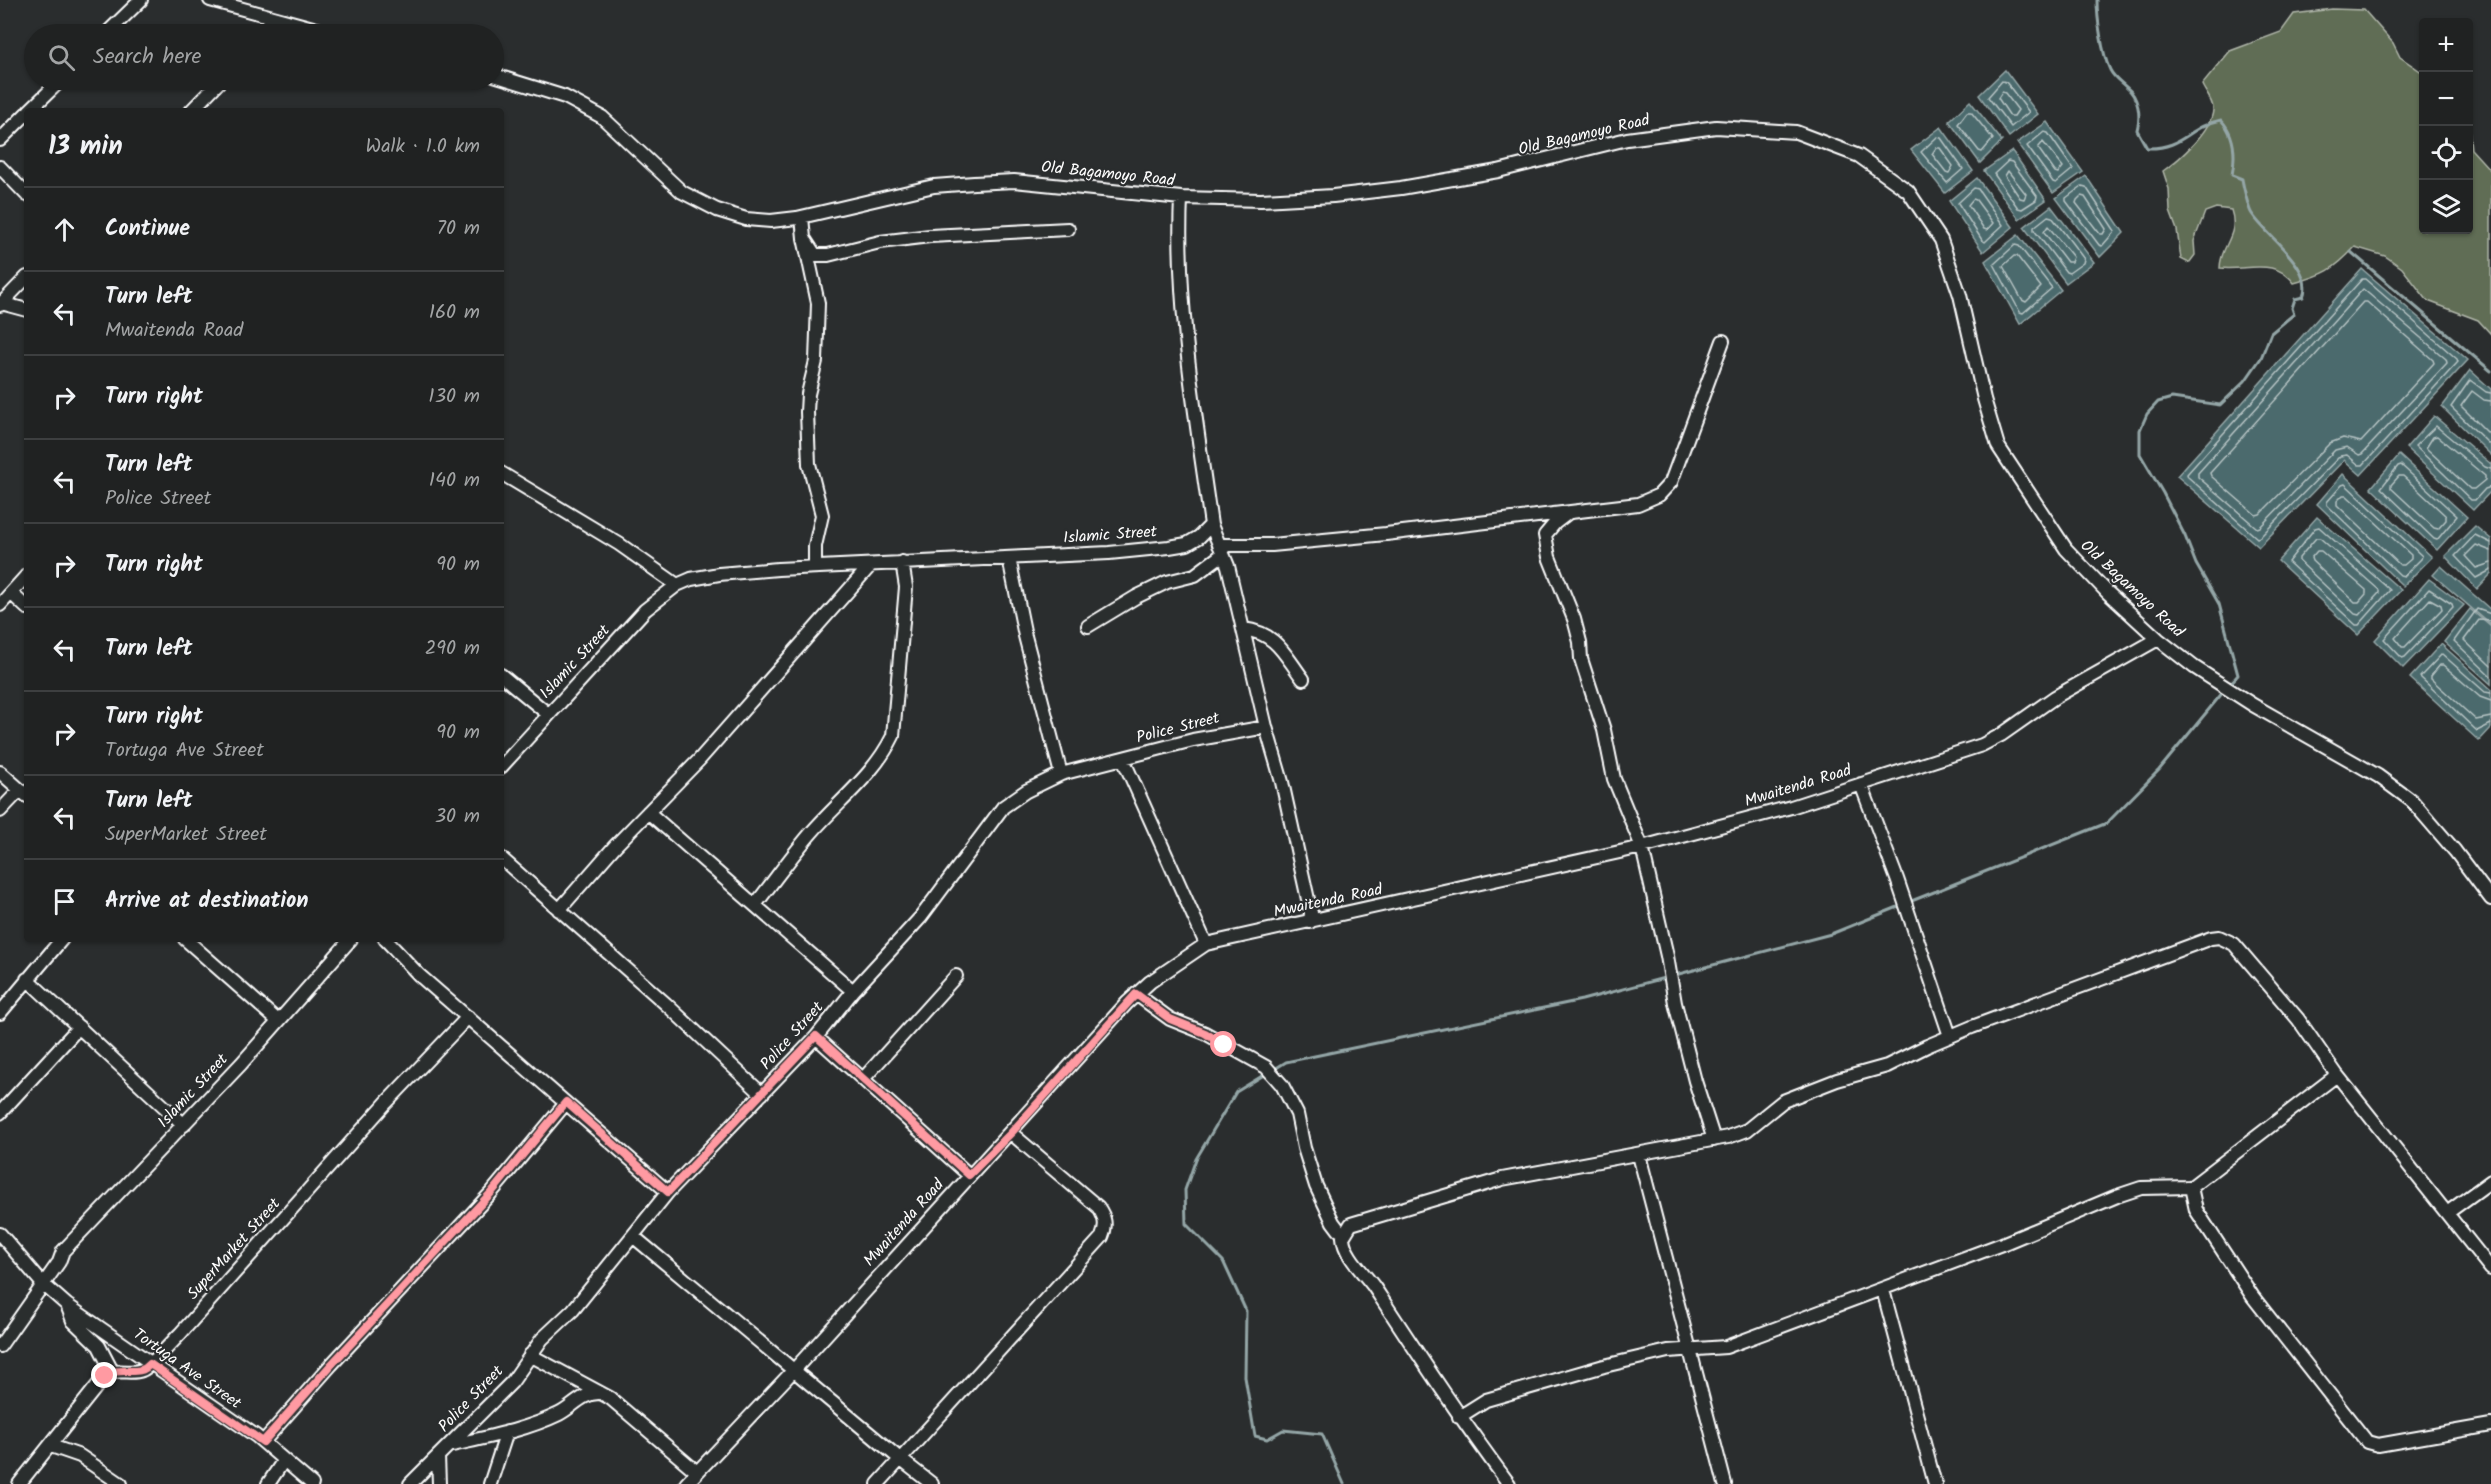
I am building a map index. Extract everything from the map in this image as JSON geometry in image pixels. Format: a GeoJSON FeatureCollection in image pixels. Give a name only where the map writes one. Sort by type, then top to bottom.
{"type":"FeatureCollection","features":[{"type":"Feature","properties":{"kind":"street"},"geometry":{"type":"LineString","coordinates":[[116,24],[141,0]]}},
{"type":"Feature","properties":{"kind":"street"},"geometry":{"type":"LineString","coordinates":[[210,0],[296,24]]}},
{"type":"Feature","properties":{"kind":"street"},"geometry":{"type":"LineString","coordinates":[[268,24],[272,18]]}},
{"type":"Feature","properties":{"kind":"street","name":"Old Bagamoyo Road"},"geometry":{"type":"LineString","coordinates":[[504,77],[525,82],[565,97],[602,117],[682,192],[717,210],[746,219],[771,221],[802,217],[934,186],[1014,181],[1181,198],[1261,200],[1333,196],[1401,188],[1498,171],[1627,139],[1716,127],[1796,132],[1859,156],[1908,191],[1941,240],[1960,295],[1984,399],[1998,446],[2066,549],[2107,592],[2158,639],[2194,667],[2253,705],[2343,754],[2412,801],[2455,851],[2491,899]]}},
{"type":"Feature","properties":{"kind":"street"},"geometry":{"type":"LineString","coordinates":[[32,108],[51,90]]}},
{"type":"Feature","properties":{"kind":"street"},"geometry":{"type":"LineString","coordinates":[[194,108],[212,90]]}},
{"type":"Feature","properties":{"kind":"street"},"geometry":{"type":"LineString","coordinates":[[0,140],[24,116]]}},
{"type":"Feature","properties":{"kind":"street"},"geometry":{"type":"LineString","coordinates":[[0,166],[24,192]]}},
{"type":"Feature","properties":{"kind":"street"},"geometry":{"type":"LineString","coordinates":[[1181,198],[1180,272],[1211,525],[1221,549],[1243,629],[1290,816],[1311,912],[1310,922]]}},
{"type":"Feature","properties":{"kind":"street"},"geometry":{"type":"LineString","coordinates":[[802,217],[804,238],[818,303],[816,361],[808,394],[807,412],[809,464],[822,515],[815,546],[815,566]]}},
{"type":"Feature","properties":{"kind":"street"},"geometry":{"type":"LineString","coordinates":[[804,238],[815,255],[828,255],[880,242],[930,236],[1068,229]]}},
{"type":"Feature","properties":{"kind":"street"},"geometry":{"type":"LineString","coordinates":[[1,304],[24,280]]}},
{"type":"Feature","properties":{"kind":"street"},"geometry":{"type":"LineString","coordinates":[[1,304],[24,309]]}},
{"type":"Feature","properties":{"kind":"street"},"geometry":{"type":"LineString","coordinates":[[1088,626],[1136,597],[1167,582],[1196,575],[1221,549],[1568,513],[1638,504],[1659,495],[1671,482],[1723,341]]}},
{"type":"Feature","properties":{"kind":"street"},"geometry":{"type":"LineString","coordinates":[[504,475],[619,544],[677,585]]}},
{"type":"Feature","properties":{"kind":"street"},"geometry":{"type":"LineString","coordinates":[[1568,513],[1555,522],[1545,535],[1549,558],[1574,619],[1580,642],[1581,659],[1604,730],[1614,779],[1642,847],[1667,956],[1675,1003],[1695,1081],[1714,1140]]}},
{"type":"Feature","properties":{"kind":"street","name":"Islamic Street"},"geometry":{"type":"LineString","coordinates":[[504,764],[645,610],[677,585],[691,579],[719,574],[815,566],[870,566],[902,562],[1109,553],[1169,547],[1186,544],[1199,537],[1211,525]]}},
{"type":"Feature","properties":{"kind":"street"},"geometry":{"type":"LineString","coordinates":[[1009,558],[1025,636],[1061,774]]}},
{"type":"Feature","properties":{"kind":"street"},"geometry":{"type":"LineString","coordinates":[[754,905],[812,832],[872,771],[893,736],[906,587],[902,562]]}},
{"type":"Feature","properties":{"kind":"street"},"geometry":{"type":"LineString","coordinates":[[559,910],[648,812],[699,760],[870,566]]}},
{"type":"Feature","properties":{"kind":"street"},"geometry":{"type":"LineString","coordinates":[[0,605],[24,578]]}},
{"type":"Feature","properties":{"kind":"street"},"geometry":{"type":"LineString","coordinates":[[11,594],[24,605]]}},
{"type":"Feature","properties":{"kind":"street"},"geometry":{"type":"LineString","coordinates":[[1243,629],[1259,631],[1269,636],[1303,679]]}},
{"type":"Feature","properties":{"kind":"street","name":"Mwaitenda Road"},"geometry":{"type":"LineString","coordinates":[[686,1484],[794,1370],[1136,994],[1206,944],[1642,847],[1791,807],[1982,745],[2001,735],[2029,714],[2074,686],[2121,662],[2158,639]]}},
{"type":"Feature","properties":{"kind":"street"},"geometry":{"type":"LineString","coordinates":[[504,677],[548,714]]}},
{"type":"Feature","properties":{"kind":"street","name":"Police Street"},"geometry":{"type":"LineString","coordinates":[[410,1484],[512,1382],[542,1339],[573,1310],[668,1192],[816,1036],[853,991],[921,917],[1003,807],[1026,791],[1061,774],[1193,740],[1266,727]]}},
{"type":"Feature","properties":{"kind":"street"},"geometry":{"type":"LineString","coordinates":[[1124,759],[1206,944]]}},
{"type":"Feature","properties":{"kind":"street"},"geometry":{"type":"LineString","coordinates":[[0,772],[24,793],[0,811]]}},
{"type":"Feature","properties":{"kind":"street"},"geometry":{"type":"LineString","coordinates":[[1861,784],[1897,879],[1950,1036]]}},
{"type":"Feature","properties":{"kind":"street"},"geometry":{"type":"LineString","coordinates":[[648,812],[853,991]]}},
{"type":"Feature","properties":{"kind":"street"},"geometry":{"type":"LineString","coordinates":[[504,861],[666,1004],[762,1094]]}},
{"type":"Feature","properties":{"kind":"street"},"geometry":{"type":"LineString","coordinates":[[1509,1484],[1459,1417],[1345,1247],[1344,1232],[1350,1224],[1471,1187],[1582,1163],[1639,1155],[1714,1140],[1747,1130],[1783,1101],[1837,1080],[1887,1066],[1950,1036],[2203,940],[2219,937],[2234,944],[2247,958],[2298,1019],[2337,1075],[2491,1269]]}},
{"type":"Feature","properties":{"kind":"street"},"geometry":{"type":"LineString","coordinates":[[0,1013],[59,942]]}},
{"type":"Feature","properties":{"kind":"street"},"geometry":{"type":"LineString","coordinates":[[187,942],[278,1021]]}},
{"type":"Feature","properties":{"kind":"street","name":"Islamic Street"},"geometry":{"type":"LineString","coordinates":[[42,1283],[59,1262],[63,1251],[184,1125],[348,942]]}},
{"type":"Feature","properties":{"kind":"street"},"geometry":{"type":"LineString","coordinates":[[389,942],[419,975],[668,1192]]}},
{"type":"Feature","properties":{"kind":"street"},"geometry":{"type":"LineString","coordinates":[[864,1078],[956,976]]}},
{"type":"Feature","properties":{"kind":"street"},"geometry":{"type":"LineString","coordinates":[[27,979],[184,1125]]}},
{"type":"Feature","properties":{"kind":"street"},"geometry":{"type":"LineString","coordinates":[[1136,994],[1170,1019],[1205,1033],[1266,1067],[1291,1100],[1297,1114],[1304,1148],[1316,1186],[1333,1222],[1339,1230],[1344,1232]]}},
{"type":"Feature","properties":{"kind":"street","name":"SuperMarket Street"},"geometry":{"type":"LineString","coordinates":[[150,1364],[180,1334],[386,1103],[468,1017]]}},
{"type":"Feature","properties":{"kind":"street"},"geometry":{"type":"LineString","coordinates":[[0,1113],[79,1027]]}},
{"type":"Feature","properties":{"kind":"street"},"geometry":{"type":"LineString","coordinates":[[816,1036],[969,1175]]}},
{"type":"Feature","properties":{"kind":"street"},"geometry":{"type":"LineString","coordinates":[[1459,1417],[1486,1400],[1604,1366],[1668,1351],[1726,1347],[1883,1290],[2142,1188],[2191,1187],[2337,1075]]}},
{"type":"Feature","properties":{"kind":"street"},"geometry":{"type":"LineString","coordinates":[[263,1442],[331,1365],[491,1193],[566,1102]]}},
{"type":"Feature","properties":{"kind":"street"},"geometry":{"type":"LineString","coordinates":[[878,1484],[1102,1237],[1105,1221],[1098,1207],[1011,1133]]}},
{"type":"Feature","properties":{"kind":"street"},"geometry":{"type":"LineString","coordinates":[[1639,1155],[1725,1484]]}},
{"type":"Feature","properties":{"kind":"street"},"geometry":{"type":"LineString","coordinates":[[2446,1213],[2491,1181]]}},
{"type":"Feature","properties":{"kind":"street"},"geometry":{"type":"LineString","coordinates":[[2191,1187],[2196,1210],[2253,1297],[2367,1442],[2378,1445],[2491,1425]]}},
{"type":"Feature","properties":{"kind":"street","name":"Tortuga Ave Street"},"geometry":{"type":"LineString","coordinates":[[0,1234],[42,1283],[67,1305],[263,1442],[312,1484]]}},
{"type":"Feature","properties":{"kind":"street"},"geometry":{"type":"LineString","coordinates":[[634,1237],[900,1460],[932,1484]]}},
{"type":"Feature","properties":{"kind":"street"},"geometry":{"type":"LineString","coordinates":[[0,1346],[42,1283]]}},
{"type":"Feature","properties":{"kind":"street"},"geometry":{"type":"LineString","coordinates":[[1883,1290],[1935,1484]]}},
{"type":"Feature","properties":{"kind":"street"},"geometry":{"type":"LineString","coordinates":[[67,1305],[73,1322],[99,1346],[112,1371]]}},
{"type":"Feature","properties":{"kind":"street"},"geometry":{"type":"LineString","coordinates":[[530,1355],[610,1398],[697,1472]]}},
{"type":"Feature","properties":{"kind":"street"},"geometry":{"type":"LineString","coordinates":[[19,1484],[105,1376],[112,1371],[140,1371],[150,1364]]}},
{"type":"Feature","properties":{"kind":"street"},"geometry":{"type":"LineString","coordinates":[[450,1445],[507,1432],[561,1413],[586,1395],[599,1393]]}},
{"type":"Feature","properties":{"kind":"street"},"geometry":{"type":"LineString","coordinates":[[490,1484],[507,1432]]}},
{"type":"Feature","properties":{"kind":"street"},"geometry":{"type":"LineString","coordinates":[[51,1446],[80,1455],[121,1484]]}},
{"type":"Feature","properties":{"kind":"street"},"geometry":{"type":"LineString","coordinates":[[438,1456],[439,1484]]}},
{"type":"Feature","properties":{"kind":"street"},"geometry":{"type":"LineString","coordinates":[[268,1484],[284,1460]]}},
{"type":"Feature","properties":{"kind":"green space"},"geometry":{"type":"Polygon","coordinates":[[[2332,9],[2364,10],[2393,43],[2400,57],[2419,70],[2419,234],[2473,234],[2473,151],[2491,171],[2491,334],[2478,320],[2428,301],[2402,268],[2385,256],[2355,247],[2328,271],[2294,283],[2278,270],[2269,268],[2220,268],[2233,227],[2231,210],[2216,208],[2205,212],[2194,241],[2195,255],[2189,263],[2181,259],[2177,230],[2170,211],[2169,189],[2163,171],[2194,144],[2211,118],[2212,104],[2202,85],[2230,51],[2281,32],[2294,14],[2332,9]]]}},
{"type":"Feature","properties":{"kind":"water"},"geometry":{"type":"Polygon","coordinates":[[[2005,70],[2038,114],[2009,137],[1979,95],[2005,70]]]}},
{"type":"Feature","properties":{"kind":"water"},"geometry":{"type":"Polygon","coordinates":[[[1970,101],[2002,141],[1980,163],[1949,121],[1970,101]]]}},
{"type":"Feature","properties":{"kind":"water"},"geometry":{"type":"Polygon","coordinates":[[[2047,122],[2083,172],[2053,193],[2017,143],[2047,122]]]}},
{"type":"Feature","properties":{"kind":"water"},"geometry":{"type":"Polygon","coordinates":[[[1941,127],[1973,171],[1945,193],[1911,150],[1941,127]]]}},
{"type":"Feature","properties":{"kind":"water"},"geometry":{"type":"Polygon","coordinates":[[[2012,151],[2046,200],[2019,219],[1984,171],[2012,151]]]}},
{"type":"Feature","properties":{"kind":"water"},"geometry":{"type":"Polygon","coordinates":[[[2086,176],[2124,233],[2100,257],[2056,198],[2086,176]]]}},
{"type":"Feature","properties":{"kind":"water"},"geometry":{"type":"Polygon","coordinates":[[[1977,178],[2013,227],[1983,252],[1949,201],[1977,178]]]}},
{"type":"Feature","properties":{"kind":"water"},"geometry":{"type":"Polygon","coordinates":[[[2051,206],[2094,262],[2066,283],[2024,227],[2051,206]]]}},
{"type":"Feature","properties":{"kind":"water"},"geometry":{"type":"Polygon","coordinates":[[[2018,235],[2061,290],[2020,324],[1985,261],[2018,235]]]}},
{"type":"Feature","properties":{"kind":"water"},"geometry":{"type":"Polygon","coordinates":[[[2362,269],[2468,360],[2361,475],[2344,460],[2259,547],[2177,476],[2362,269]]]}},
{"type":"Feature","properties":{"kind":"water"},"geometry":{"type":"Polygon","coordinates":[[[2470,370],[2491,389],[2491,455],[2442,407],[2470,370]]]}},
{"type":"Feature","properties":{"kind":"water"},"geometry":{"type":"Polygon","coordinates":[[[2434,416],[2491,464],[2491,491],[2473,510],[2406,448],[2434,416]]]}},
{"type":"Feature","properties":{"kind":"water"},"geometry":{"type":"Polygon","coordinates":[[[2399,455],[2467,517],[2437,550],[2371,488],[2399,455]]]}},
{"type":"Feature","properties":{"kind":"water"},"geometry":{"type":"Polygon","coordinates":[[[2343,474],[2432,557],[2403,586],[2317,504],[2343,474]]]}},
{"type":"Feature","properties":{"kind":"water"},"geometry":{"type":"Polygon","coordinates":[[[2317,517],[2401,590],[2358,635],[2278,561],[2317,517]]]}},
{"type":"Feature","properties":{"kind":"water"},"geometry":{"type":"Polygon","coordinates":[[[2475,526],[2491,539],[2491,574],[2477,589],[2445,556],[2475,526]]]}},
{"type":"Feature","properties":{"kind":"water"},"geometry":{"type":"Polygon","coordinates":[[[2441,566],[2491,610],[2491,625],[2433,575],[2441,566]]]}},
{"type":"Feature","properties":{"kind":"water"},"geometry":{"type":"Polygon","coordinates":[[[2429,579],[2464,605],[2403,668],[2375,640],[2429,579]]]}},
{"type":"Feature","properties":{"kind":"water"},"geometry":{"type":"Polygon","coordinates":[[[2470,609],[2491,627],[2491,684],[2444,642],[2470,609]]]}},
{"type":"Feature","properties":{"kind":"water"},"geometry":{"type":"Polygon","coordinates":[[[2441,644],[2491,689],[2491,728],[2479,741],[2410,678],[2441,644]]]}},
{"type":"Feature","properties":{"kind":"waterway"},"geometry":{"type":"LineString","coordinates":[[2097,0],[2100,36],[2107,63],[2113,75],[2134,96],[2139,113],[2137,130],[2147,148],[2169,145],[2200,127],[2221,120],[2232,139],[2234,160],[2232,175],[2242,179],[2251,212],[2288,253],[2302,275],[2305,286],[2303,297],[2295,299],[2292,308],[2294,314],[2271,333],[2261,358],[2245,381],[2220,405],[2172,398],[2158,402],[2147,414],[2140,430],[2140,454],[2163,493],[2185,536],[2196,564],[2219,604],[2238,675],[2228,686]]}},
{"type":"Feature","properties":{"kind":"waterway"},"geometry":{"type":"LineString","coordinates":[[2351,252],[2491,371]]}},
{"type":"Feature","properties":{"kind":"waterway"},"geometry":{"type":"LineString","coordinates":[[1909,902],[2107,823],[2159,770],[2224,691]]}},
{"type":"Feature","properties":{"kind":"waterway"},"geometry":{"type":"LineString","coordinates":[[1675,975],[1831,934],[1903,905]]}},
{"type":"Feature","properties":{"kind":"waterway"},"geometry":{"type":"LineString","coordinates":[[1273,1070],[1286,1062],[1582,1000],[1668,977]]}},
{"type":"Feature","properties":{"kind":"waterway"},"geometry":{"type":"LineString","coordinates":[[1267,1073],[1236,1092],[1196,1159],[1185,1190],[1186,1224],[1223,1261],[1246,1311],[1245,1377],[1255,1436],[1267,1439],[1283,1430],[1322,1434],[1344,1484]]}},
{"type":"Feature","properties":{"kind":"route"},"geometry":{"type":"LineString","coordinates":[[105,1376],[112,1371],[144,1370],[150,1364],[263,1442],[331,1365],[491,1193],[566,1102],[668,1192],[816,1036],[969,1175],[1011,1133],[1136,994],[1170,1019],[1205,1033],[1224,1045]]}}]}
